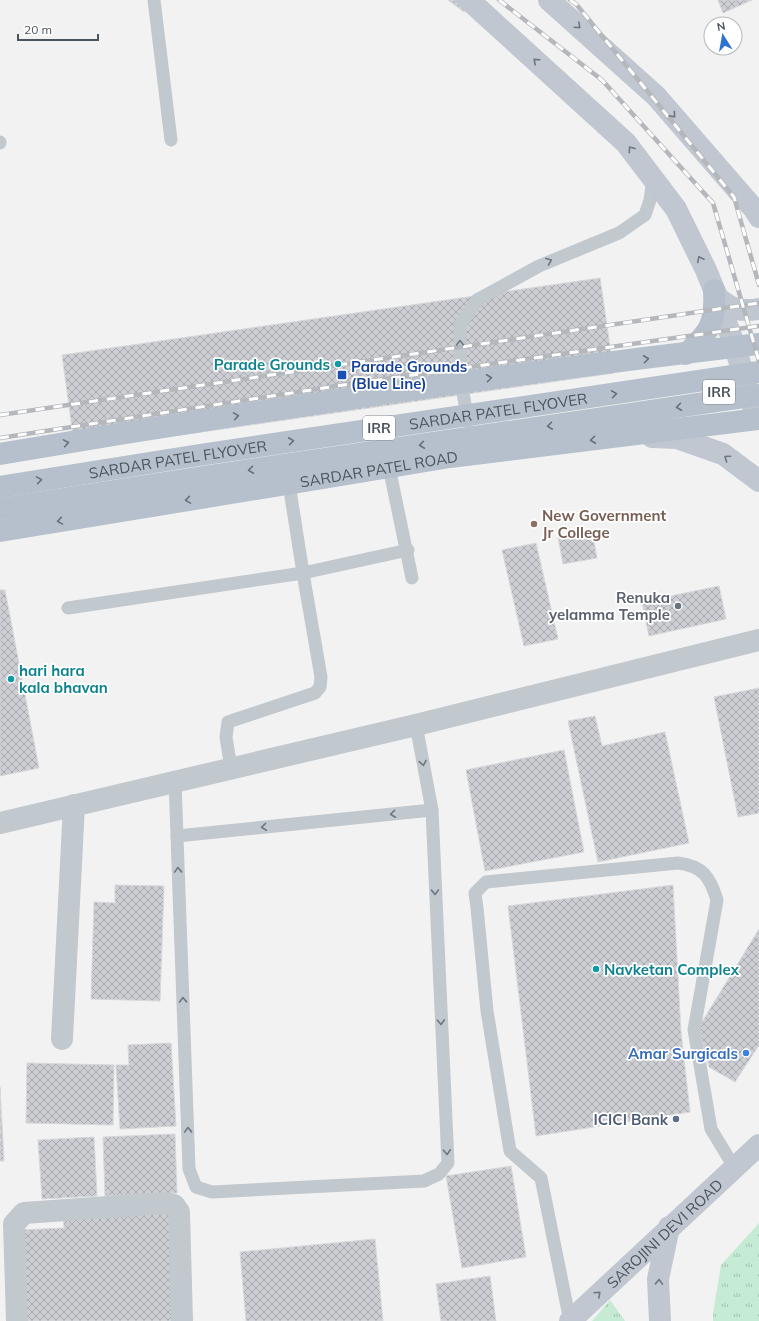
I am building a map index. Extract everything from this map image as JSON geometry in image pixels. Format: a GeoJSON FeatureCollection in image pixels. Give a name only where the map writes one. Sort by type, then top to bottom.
{"type":"FeatureCollection","features":[{"type":"Feature","properties":{"kind":"main road"},"geometry":{"type":"LineString","coordinates":[[469,0],[626,143],[676,209],[715,293],[735,347],[758,419]]}},
{"type":"Feature","properties":{"kind":"main road"},"geometry":{"type":"LineString","coordinates":[[549,0],[656,96],[714,161],[759,217]]}},
{"type":"Feature","properties":{"kind":"main road"},"geometry":{"type":"LineString","coordinates":[[715,293],[726,305],[744,311],[759,309]]}},
{"type":"Feature","properties":{"kind":"main road"},"geometry":{"type":"LineString","coordinates":[[686,354],[708,330],[715,311],[715,293]]}},
{"type":"Feature","properties":{"kind":"main road","name":"IRR"},"geometry":{"type":"LineString","coordinates":[[0,454],[202,421],[461,382],[759,344]]}},
{"type":"Feature","properties":{"kind":"main road","name":"IRR"},"geometry":{"type":"LineString","coordinates":[[684,428],[703,422],[716,406],[719,387],[712,369],[696,356],[686,354]]}},
{"type":"Feature","properties":{"kind":"main road","name":"SARDAR PATEL FLYOVER"},"geometry":{"type":"LineString","coordinates":[[0,486],[759,372]]}},
{"type":"Feature","properties":{"kind":"main road","name":"SARDAR PATEL FLYOVER"},"geometry":{"type":"LineString","coordinates":[[0,509],[196,478],[759,396]]}},
{"type":"Feature","properties":{"kind":"main road","name":"SARDAR PATEL ROAD"},"geometry":{"type":"LineString","coordinates":[[0,530],[474,454],[758,419]]}},
{"type":"Feature","properties":{"kind":"main road"},"geometry":{"type":"LineString","coordinates":[[202,421],[215,496]]}},
{"type":"Feature","properties":{"kind":"main road"},"geometry":{"type":"LineString","coordinates":[[628,436],[677,438],[723,454],[759,481]]}},
{"type":"Feature","properties":{"kind":"main road","name":"SAROJINI DEVI ROAD"},"geometry":{"type":"LineString","coordinates":[[570,1321],[669,1227],[759,1145]]}},
{"type":"Feature","properties":{"kind":"main road"},"geometry":{"type":"LineString","coordinates":[[660,1321],[658,1279],[669,1227]]}},
{"type":"Feature","properties":{"kind":"street"},"geometry":{"type":"LineString","coordinates":[[0,823],[416,725],[759,640]]}},
{"type":"Feature","properties":{"kind":"street"},"geometry":{"type":"LineString","coordinates":[[62,1040],[74,805]]}},
{"type":"Feature","properties":{"kind":"street"},"geometry":{"type":"LineString","coordinates":[[17,1321],[14,1224],[24,1213],[165,1203],[174,1205],[179,1212],[182,1321]]}},
{"type":"Feature","properties":{"kind":"lane"},"geometry":{"type":"LineString","coordinates":[[154,0],[171,140]]}},
{"type":"Feature","properties":{"kind":"lane"},"geometry":{"type":"LineString","coordinates":[[474,454],[461,382],[460,325],[477,300],[539,266],[619,233],[645,215],[650,200],[653,179]]}},
{"type":"Feature","properties":{"kind":"lane"},"geometry":{"type":"LineString","coordinates":[[389,467],[408,550],[412,578]]}},
{"type":"Feature","properties":{"kind":"lane"},"geometry":{"type":"LineString","coordinates":[[231,768],[226,737],[228,722],[315,693],[320,687],[321,677],[289,484]]}},
{"type":"Feature","properties":{"kind":"lane"},"geometry":{"type":"LineString","coordinates":[[68,608],[303,573],[408,550]]}},
{"type":"Feature","properties":{"kind":"lane"},"geometry":{"type":"LineString","coordinates":[[176,781],[189,1169],[196,1187],[212,1192],[424,1181],[439,1174],[448,1163],[432,810],[416,725]]}},
{"type":"Feature","properties":{"kind":"lane"},"geometry":{"type":"LineString","coordinates":[[177,836],[432,810]]}},
{"type":"Feature","properties":{"kind":"lane"},"geometry":{"type":"LineString","coordinates":[[570,1321],[541,1178],[510,1151],[488,1011],[476,908],[475,893],[486,882],[678,863],[692,864],[702,871],[713,884],[717,900],[694,1030],[711,1129],[734,1167]]}},
{"type":"Feature","properties":{"kind":"green space"},"geometry":{"type":"Polygon","coordinates":[[[759,1223],[759,1321],[713,1321],[721,1265],[759,1223]]]}},
{"type":"Feature","properties":{"kind":"green space"},"geometry":{"type":"Polygon","coordinates":[[[610,1300],[625,1321],[592,1321],[610,1300]]]}},
{"type":"Feature","properties":{"kind":"building"},"geometry":{"type":"Polygon","coordinates":[[[448,0],[473,0],[464,12],[448,0]]]}},
{"type":"Feature","properties":{"kind":"building"},"geometry":{"type":"Polygon","coordinates":[[[718,0],[752,0],[723,13],[718,0]]]}},
{"type":"Feature","properties":{"kind":"building","name":"Parade Grounds"},"geometry":{"type":"Polygon","coordinates":[[[600,278],[614,373],[75,450],[62,355],[600,278]]]}},
{"type":"Feature","properties":{"kind":"building"},"geometry":{"type":"Polygon","coordinates":[[[592,531],[597,558],[563,564],[558,537],[592,531]]]}},
{"type":"Feature","properties":{"kind":"building"},"geometry":{"type":"Polygon","coordinates":[[[536,543],[558,639],[524,646],[502,550],[536,543]]]}},
{"type":"Feature","properties":{"kind":"building"},"geometry":{"type":"Polygon","coordinates":[[[719,586],[726,619],[649,636],[642,602],[719,586]]]}},
{"type":"Feature","properties":{"kind":"building","name":"hari hara kala bhavan"},"geometry":{"type":"Polygon","coordinates":[[[0,590],[5,590],[39,768],[0,776],[0,590]]]}},
{"type":"Feature","properties":{"kind":"building"},"geometry":{"type":"Polygon","coordinates":[[[759,688],[759,813],[738,817],[714,697],[759,688]]]}},
{"type":"Feature","properties":{"kind":"building"},"geometry":{"type":"Polygon","coordinates":[[[595,716],[602,746],[665,732],[689,843],[598,862],[568,721],[595,716]]]}},
{"type":"Feature","properties":{"kind":"building"},"geometry":{"type":"Polygon","coordinates":[[[564,750],[584,852],[485,871],[466,770],[564,750]]]}},
{"type":"Feature","properties":{"kind":"building"},"geometry":{"type":"Polygon","coordinates":[[[115,885],[164,886],[160,1001],[91,999],[94,902],[115,903],[115,885]]]}},
{"type":"Feature","properties":{"kind":"building","name":"Navketan Complex"},"geometry":{"type":"Polygon","coordinates":[[[673,885],[681,1032],[690,1112],[536,1136],[508,906],[673,885]]]}},
{"type":"Feature","properties":{"kind":"building"},"geometry":{"type":"Polygon","coordinates":[[[759,929],[759,1045],[735,1082],[709,1067],[699,1027],[759,929]]]}},
{"type":"Feature","properties":{"kind":"building"},"geometry":{"type":"Polygon","coordinates":[[[171,1043],[176,1126],[120,1129],[116,1065],[129,1065],[128,1045],[171,1043]]]}},
{"type":"Feature","properties":{"kind":"building"},"geometry":{"type":"Polygon","coordinates":[[[27,1063],[114,1065],[113,1125],[26,1123],[27,1063]]]}},
{"type":"Feature","properties":{"kind":"building"},"geometry":{"type":"Polygon","coordinates":[[[0,1087],[4,1161],[0,1161],[0,1087]]]}},
{"type":"Feature","properties":{"kind":"building"},"geometry":{"type":"Polygon","coordinates":[[[175,1134],[177,1193],[105,1196],[103,1137],[175,1134]]]}},
{"type":"Feature","properties":{"kind":"building"},"geometry":{"type":"Polygon","coordinates":[[[94,1137],[97,1196],[42,1199],[38,1140],[94,1137]]]}},
{"type":"Feature","properties":{"kind":"building"},"geometry":{"type":"Polygon","coordinates":[[[511,1166],[526,1257],[462,1268],[446,1176],[511,1166]]]}},
{"type":"Feature","properties":{"kind":"building"},"geometry":{"type":"Polygon","coordinates":[[[174,1208],[177,1321],[22,1321],[19,1230],[64,1228],[63,1212],[174,1208]]]}},
{"type":"Feature","properties":{"kind":"building"},"geometry":{"type":"Polygon","coordinates":[[[375,1239],[383,1321],[246,1321],[240,1252],[375,1239]]]}},
{"type":"Feature","properties":{"kind":"building"},"geometry":{"type":"Polygon","coordinates":[[[490,1276],[496,1321],[441,1321],[436,1284],[490,1276]]]}},
{"type":"Feature","properties":{"kind":"railway"},"geometry":{"type":"LineString","coordinates":[[499,0],[602,80],[713,203],[759,361]]}},
{"type":"Feature","properties":{"kind":"railway"},"geometry":{"type":"LineString","coordinates":[[570,0],[576,4],[734,197],[759,285]]}},
{"type":"Feature","properties":{"kind":"railway"},"geometry":{"type":"LineString","coordinates":[[0,415],[759,303]]}},
{"type":"Feature","properties":{"kind":"railway"},"geometry":{"type":"LineString","coordinates":[[0,438],[343,385],[759,326]]}},
{"type":"Feature","properties":{"kind":"place","name":"Parade Grounds"},"geometry":{"type":"Point","coordinates":[338,364]}},
{"type":"Feature","properties":{"kind":"place","name":"Parade Grounds (Blue Line)"},"geometry":{"type":"Point","coordinates":[342,375]}},
{"type":"Feature","properties":{"kind":"place","name":"New Government Jr College"},"geometry":{"type":"Point","coordinates":[534,524]}},
{"type":"Feature","properties":{"kind":"place","name":"Renuka yelamma Temple"},"geometry":{"type":"Point","coordinates":[678,606]}},
{"type":"Feature","properties":{"kind":"place","name":"hari hara kala bhavan"},"geometry":{"type":"Point","coordinates":[11,679]}},
{"type":"Feature","properties":{"kind":"place","name":"Navketan Complex"},"geometry":{"type":"Point","coordinates":[596,969]}},
{"type":"Feature","properties":{"kind":"place","name":"Amar Surgicals"},"geometry":{"type":"Point","coordinates":[746,1053]}},
{"type":"Feature","properties":{"kind":"place","name":"ICICI Bank"},"geometry":{"type":"Point","coordinates":[676,1119]}}]}
